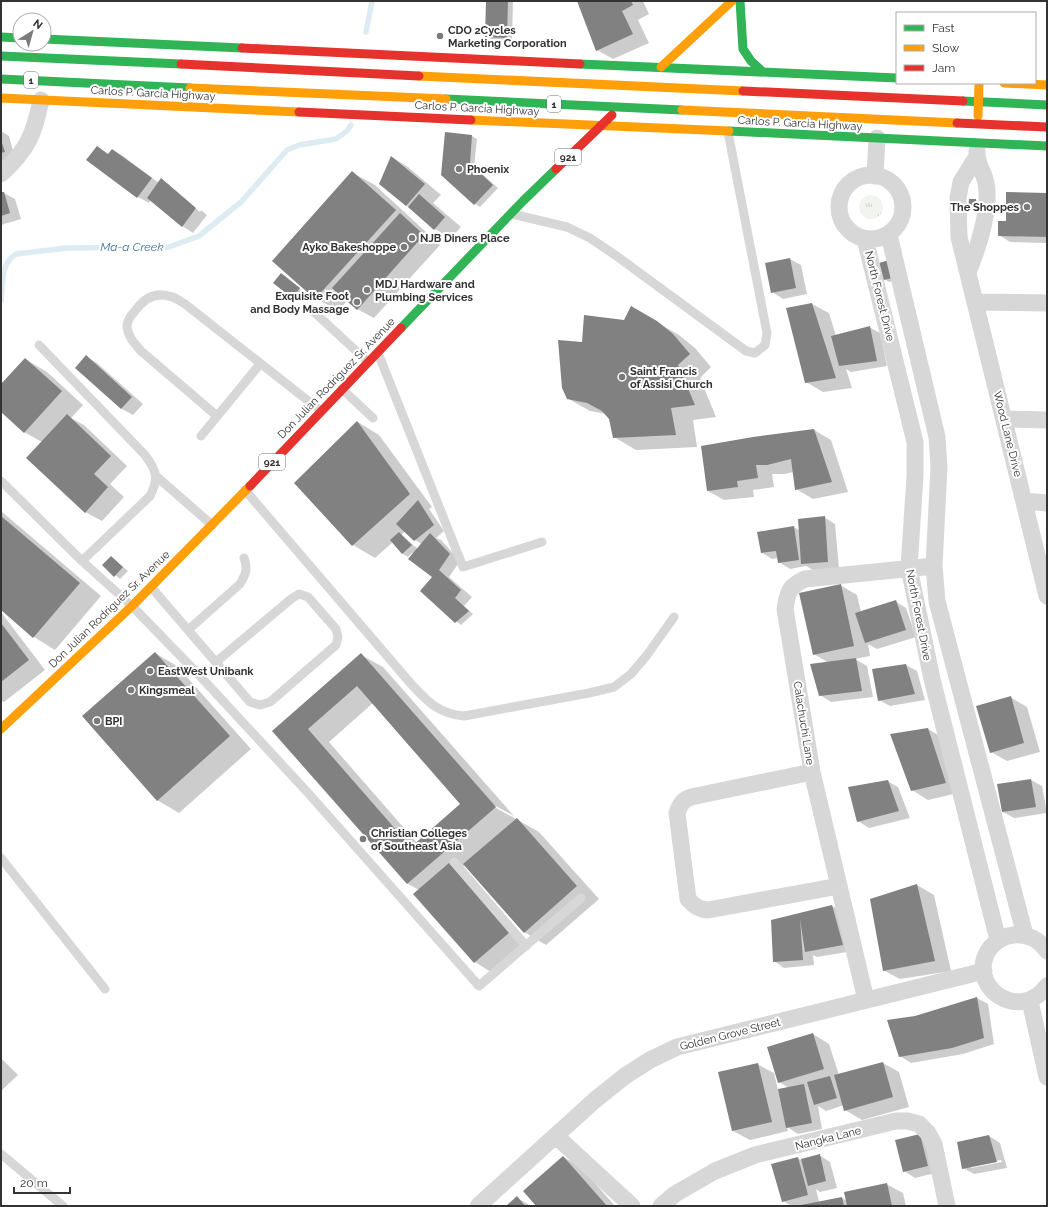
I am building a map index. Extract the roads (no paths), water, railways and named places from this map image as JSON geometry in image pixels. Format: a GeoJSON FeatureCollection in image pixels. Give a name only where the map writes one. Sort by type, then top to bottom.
{"type":"FeatureCollection","features":[{"type":"Feature","properties":{"kind":"main road","name":"Don Julian Rodriguez Sr. Avenue"},"geometry":{"type":"LineString","coordinates":[[1,729],[151,587],[510,214],[661,67],[732,1]]}},
{"type":"Feature","properties":{"kind":"main road"},"geometry":{"type":"LineString","coordinates":[[740,1],[743,49],[751,61],[763,72]]}},
{"type":"Feature","properties":{"kind":"main road"},"geometry":{"type":"LineString","coordinates":[[1,37],[12,38]]}},
{"type":"Feature","properties":{"kind":"main road"},"geometry":{"type":"LineString","coordinates":[[52,39],[896,78]]}},
{"type":"Feature","properties":{"kind":"main road"},"geometry":{"type":"LineString","coordinates":[[104,103],[106,42]]}},
{"type":"Feature","properties":{"kind":"main road"},"geometry":{"type":"LineString","coordinates":[[218,108],[220,47]]}},
{"type":"Feature","properties":{"kind":"main road"},"geometry":{"type":"LineString","coordinates":[[326,113],[329,52]]}},
{"type":"Feature","properties":{"kind":"main road","name":"1"},"geometry":{"type":"LineString","coordinates":[[1,56],[1047,104]]}},
{"type":"Feature","properties":{"kind":"main road"},"geometry":{"type":"LineString","coordinates":[[425,118],[427,56]]}},
{"type":"Feature","properties":{"kind":"main road"},"geometry":{"type":"LineString","coordinates":[[518,122],[520,61]]}},
{"type":"Feature","properties":{"kind":"main road"},"geometry":{"type":"LineString","coordinates":[[728,132],[730,70]]}},
{"type":"Feature","properties":{"kind":"main road"},"geometry":{"type":"LineString","coordinates":[[795,135],[797,73]]}},
{"type":"Feature","properties":{"kind":"main road"},"geometry":{"type":"LineString","coordinates":[[877,138],[880,77]]}},
{"type":"Feature","properties":{"kind":"main road","name":"Carlos P. Garcia Highway"},"geometry":{"type":"LineString","coordinates":[[1,79],[1047,127]]}},
{"type":"Feature","properties":{"kind":"main road"},"geometry":{"type":"LineString","coordinates":[[976,150],[979,84]]}},
{"type":"Feature","properties":{"kind":"main road"},"geometry":{"type":"LineString","coordinates":[[1026,84],[1047,85]]}},
{"type":"Feature","properties":{"kind":"main road","name":"Carlos P. Garcia Highway"},"geometry":{"type":"LineString","coordinates":[[1,98],[877,138],[976,150],[1047,146]]}},
{"type":"Feature","properties":{"kind":"street"},"geometry":{"type":"LineString","coordinates":[[1,174],[14,163],[31,138],[36,124],[41,100]]}},
{"type":"Feature","properties":{"kind":"street"},"geometry":{"type":"LineString","coordinates":[[875,176],[877,138]]}},
{"type":"Feature","properties":{"kind":"street"},"geometry":{"type":"LineString","coordinates":[[968,272],[977,251],[983,227],[987,200],[986,183],[976,150]]}},
{"type":"Feature","properties":{"kind":"street","name":"Wood Lane Drive"},"geometry":{"type":"LineString","coordinates":[[976,150],[961,182],[958,198],[959,237],[1047,596]]}},
{"type":"Feature","properties":{"kind":"street"},"geometry":{"type":"LineString","coordinates":[[864,176],[875,176],[886,179],[895,186],[901,195],[904,206],[902,217],[897,227],[889,235],[873,239],[865,239],[855,235],[847,228],[841,218],[839,208],[841,197],[846,187],[854,180],[864,176]]}},
{"type":"Feature","properties":{"kind":"street","name":"North Forest Drive"},"geometry":{"type":"LineString","coordinates":[[889,235],[937,437],[939,467],[934,566],[937,601],[1025,935]]}},
{"type":"Feature","properties":{"kind":"street","name":"North Forest Drive"},"geometry":{"type":"LineString","coordinates":[[865,239],[915,442],[915,476],[909,568],[932,678],[998,940]]}},
{"type":"Feature","properties":{"kind":"street"},"geometry":{"type":"LineString","coordinates":[[882,306],[905,301]]}},
{"type":"Feature","properties":{"kind":"street"},"geometry":{"type":"LineString","coordinates":[[975,302],[1047,303]]}},
{"type":"Feature","properties":{"kind":"street"},"geometry":{"type":"LineString","coordinates":[[1004,419],[1047,420]]}},
{"type":"Feature","properties":{"kind":"street"},"geometry":{"type":"LineString","coordinates":[[1024,501],[1047,502]]}},
{"type":"Feature","properties":{"kind":"street","name":"Calachuchi Lane"},"geometry":{"type":"LineString","coordinates":[[866,1000],[812,772],[785,610],[789,591],[794,584],[805,579],[934,566]]}},
{"type":"Feature","properties":{"kind":"street"},"geometry":{"type":"LineString","coordinates":[[812,772],[691,797],[683,800],[677,813],[688,899],[697,907],[703,910],[708,910],[839,886]]}},
{"type":"Feature","properties":{"kind":"street"},"geometry":{"type":"LineString","coordinates":[[1047,951],[1038,941],[1025,935],[1015,934],[998,940],[989,950],[984,964],[984,971],[989,986],[1000,997],[1014,1002],[1030,1000],[1042,992],[1047,986]]}},
{"type":"Feature","properties":{"kind":"street","name":"Golden Grove Street"},"geometry":{"type":"LineString","coordinates":[[478,1206],[595,1100],[625,1076],[650,1060],[677,1047],[984,971]]}},
{"type":"Feature","properties":{"kind":"street"},"geometry":{"type":"LineString","coordinates":[[1030,1000],[1047,1077]]}},
{"type":"Feature","properties":{"kind":"street","name":"Nangka Lane"},"geometry":{"type":"LineString","coordinates":[[661,1206],[675,1194],[715,1171],[755,1155],[896,1121],[908,1121],[919,1124],[928,1133],[934,1144],[947,1206]]}},
{"type":"Feature","properties":{"kind":"street"},"geometry":{"type":"LineString","coordinates":[[556,1136],[632,1206]]}},
{"type":"Feature","properties":{"kind":"lane"},"geometry":{"type":"LineString","coordinates":[[510,214],[567,227],[590,238],[746,351],[755,353],[765,345],[767,334],[728,132]]}},
{"type":"Feature","properties":{"kind":"lane"},"geometry":{"type":"LineString","coordinates":[[217,416],[133,342],[128,334],[127,326],[130,316],[142,301],[150,297],[160,295],[172,297],[186,304],[321,411]]}},
{"type":"Feature","properties":{"kind":"lane"},"geometry":{"type":"LineString","coordinates":[[313,311],[368,362]]}},
{"type":"Feature","properties":{"kind":"lane"},"geometry":{"type":"LineString","coordinates":[[39,345],[145,455],[152,464],[156,476],[150,496],[82,561]]}},
{"type":"Feature","properties":{"kind":"lane"},"geometry":{"type":"LineString","coordinates":[[378,352],[463,567],[542,542]]}},
{"type":"Feature","properties":{"kind":"lane"},"geometry":{"type":"LineString","coordinates":[[201,436],[260,364]]}},
{"type":"Feature","properties":{"kind":"lane"},"geometry":{"type":"LineString","coordinates":[[342,388],[373,418]]}},
{"type":"Feature","properties":{"kind":"lane"},"geometry":{"type":"LineString","coordinates":[[156,476],[212,525]]}},
{"type":"Feature","properties":{"kind":"lane"},"geometry":{"type":"LineString","coordinates":[[1,481],[82,561],[132,606],[198,675],[310,794],[479,986],[581,898]]}},
{"type":"Feature","properties":{"kind":"lane"},"geometry":{"type":"LineString","coordinates":[[246,490],[412,685],[434,706],[452,715],[464,716],[614,688],[631,674],[647,655],[674,617]]}},
{"type":"Feature","properties":{"kind":"lane"},"geometry":{"type":"LineString","coordinates":[[188,630],[240,584],[246,575],[247,565],[244,558]]}},
{"type":"Feature","properties":{"kind":"lane"},"geometry":{"type":"LineString","coordinates":[[151,587],[250,702],[260,705],[270,702],[336,645],[338,637],[336,629],[308,597],[299,594],[290,599],[216,662]]}},
{"type":"Feature","properties":{"kind":"lane"},"geometry":{"type":"LineString","coordinates":[[1,858],[105,989]]}},
{"type":"Feature","properties":{"kind":"lane"},"geometry":{"type":"LineString","coordinates":[[454,862],[526,946]]}},
{"type":"Feature","properties":{"kind":"lane"},"geometry":{"type":"LineString","coordinates":[[1,1154],[63,1206]]}},
{"type":"Feature","properties":{"kind":"waterway","name":"Ma-a Creek"},"geometry":{"type":"LineString","coordinates":[[366,32],[372,1]]}},
{"type":"Feature","properties":{"kind":"waterway","name":"Ma-a Creek"},"geometry":{"type":"LineString","coordinates":[[1,301],[3,275],[7,263],[16,254],[67,248],[169,247],[199,236],[241,202],[287,150],[299,145],[336,139],[347,131],[351,125]]}},
{"type":"Feature","properties":{"kind":"place","name":"CDO 2Cycles Marketing Corporation"},"geometry":{"type":"Point","coordinates":[440,36]}},
{"type":"Feature","properties":{"kind":"place","name":"Phoenix"},"geometry":{"type":"Point","coordinates":[459,169]}},
{"type":"Feature","properties":{"kind":"place","name":"The Shoppes"},"geometry":{"type":"Point","coordinates":[1027,207]}},
{"type":"Feature","properties":{"kind":"place","name":"NJB Diners Place"},"geometry":{"type":"Point","coordinates":[412,238]}},
{"type":"Feature","properties":{"kind":"place","name":"Ayko Bakeshoppe"},"geometry":{"type":"Point","coordinates":[404,247]}},
{"type":"Feature","properties":{"kind":"place","name":"MDJ Hardware and Plumbing Services"},"geometry":{"type":"Point","coordinates":[367,290]}},
{"type":"Feature","properties":{"kind":"place","name":"Exquisite Foot and Body Massage"},"geometry":{"type":"Point","coordinates":[357,302]}},
{"type":"Feature","properties":{"kind":"place","name":"Saint Francis of Assisi Church"},"geometry":{"type":"Point","coordinates":[622,377]}},
{"type":"Feature","properties":{"kind":"place","name":"EastWest Unibank"},"geometry":{"type":"Point","coordinates":[150,671]}},
{"type":"Feature","properties":{"kind":"place","name":"Kingsmeal"},"geometry":{"type":"Point","coordinates":[131,690]}},
{"type":"Feature","properties":{"kind":"place","name":"BPI"},"geometry":{"type":"Point","coordinates":[97,721]}},
{"type":"Feature","properties":{"kind":"place","name":"Christian Colleges of Southeast Asia"},"geometry":{"type":"Point","coordinates":[363,839]}}]}
